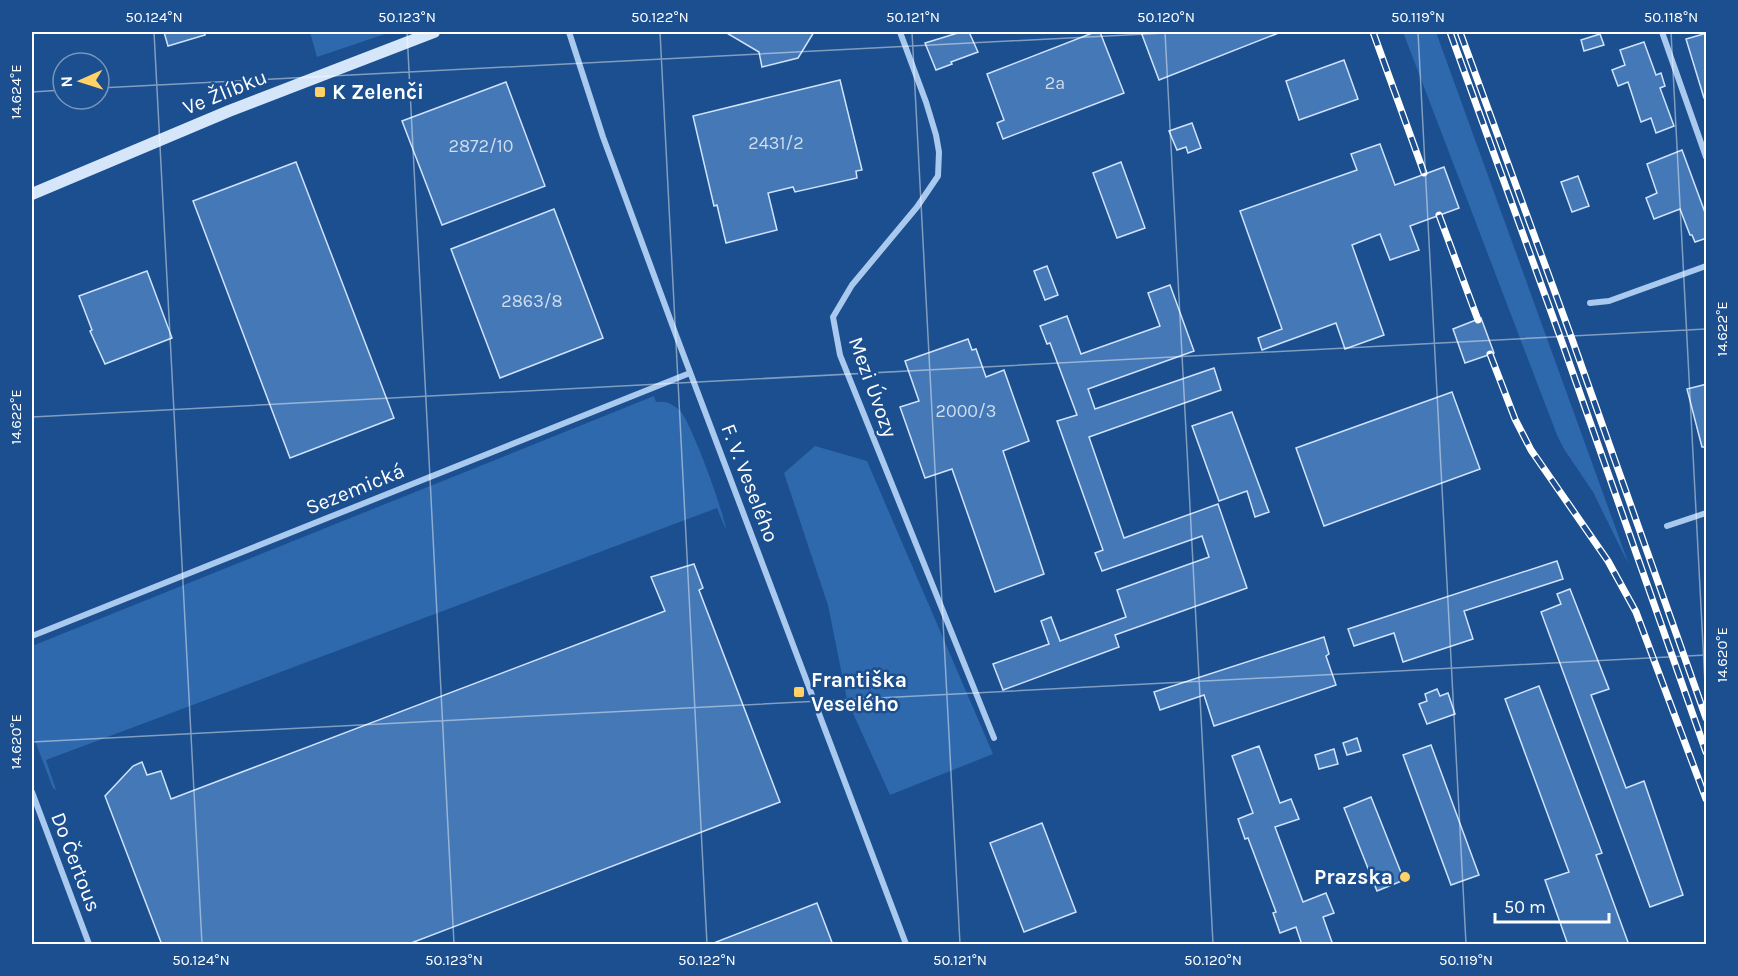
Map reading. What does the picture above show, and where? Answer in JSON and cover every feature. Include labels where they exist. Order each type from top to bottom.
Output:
[{"type":"street","name":"Ve Žlíbku","points":[[32,194],[229,111],[434,32]]},
{"type":"street","name":"F. V. Veselého","points":[[569,32],[603,136],[690,373],[906,945]]},
{"type":"street","name":"Mezi Úvozy","points":[[900,32],[936,135],[939,152],[938,176],[917,207],[852,285],[833,317],[840,355],[994,738]]},
{"type":"street","points":[[1662,32],[1707,157]]},
{"type":"street","points":[[1590,303],[1609,301],[1707,266]]},
{"type":"street","name":"Sezemická","points":[[32,636],[690,373]]},
{"type":"street","points":[[1667,525],[1707,513]]},
{"type":"street","name":"Do Čertous","points":[[32,792],[89,945]]},
{"type":"shaded area","points":[[310,32],[391,32],[317,57]]},
{"type":"shaded area","points":[[1403,32],[1436,32],[1629,565],[1593,492],[1557,435]]},
{"type":"shaded area","points":[[654,396],[656,402],[676,407],[686,420],[707,469],[726,530],[717,508],[46,760],[56,790],[53,788],[32,733],[32,646]]},
{"type":"shaded area","points":[[815,446],[867,461],[993,754],[890,795],[847,700],[828,605],[784,473]]},
{"type":"building","points":[[164,32],[205,32],[205,35],[168,46]]},
{"type":"building","points":[[725,32],[814,32],[798,58],[762,67],[759,52]]},
{"type":"building","points":[[961,32],[969,32],[978,52],[936,70],[925,43]]},
{"type":"building","points":[[1100,32],[1124,93],[1003,139],[997,123],[1004,120],[987,74]]},
{"type":"building","points":[[1141,32],[1281,32],[1159,80]]},
{"type":"building","points":[[1707,33],[1707,98],[1704,98],[1686,39]]},
{"type":"building","points":[[1600,34],[1604,45],[1584,51],[1581,40]]},
{"type":"building","points":[[1644,42],[1656,75],[1661,73],[1665,86],[1660,88],[1674,126],[1656,133],[1651,118],[1641,122],[1628,82],[1618,86],[1612,70],[1625,65],[1620,50]]},
{"type":"building","points":[[1344,60],[1358,99],[1299,120],[1286,81]]},
{"type":"building","points":[[840,80],[862,170],[856,171],[857,178],[795,192],[793,187],[768,193],[777,230],[726,243],[717,205],[714,206],[693,116]]},
{"type":"building","points":[[506,82],[545,186],[442,225],[402,121]]},
{"type":"building","points":[[1192,123],[1201,148],[1188,153],[1186,147],[1177,150],[1169,131]]},
{"type":"building","points":[[1380,144],[1395,185],[1444,167],[1459,208],[1410,226],[1419,250],[1390,260],[1380,234],[1352,245],[1384,335],[1345,349],[1336,323],[1262,350],[1258,338],[1282,329],[1240,211],[1357,170],[1351,154]]},
{"type":"building","points":[[1682,150],[1707,218],[1707,238],[1695,242],[1680,209],[1654,219],[1646,198],[1657,193],[1647,164]]},
{"type":"building","points":[[296,162],[394,418],[290,458],[193,201]]},
{"type":"building","points":[[1121,162],[1145,228],[1117,238],[1093,173]]},
{"type":"building","points":[[1578,176],[1589,206],[1572,212],[1561,182]]},
{"type":"building","points":[[554,209],[603,338],[500,378],[451,249]]},
{"type":"building","points":[[1047,266],[1058,295],[1045,300],[1034,271]]},
{"type":"building","points":[[147,271],[172,338],[105,364],[90,331],[92,330],[79,296]]},
{"type":"building","points":[[1170,285],[1194,351],[1088,389],[1095,409],[1214,368],[1221,390],[1089,437],[1124,538],[1218,504],[1247,588],[1115,635],[1119,647],[1003,690],[993,664],[1049,644],[1041,621],[1051,617],[1060,641],[1126,617],[1117,590],[1209,557],[1202,536],[1102,571],[1095,553],[1103,550],[1057,421],[1077,415],[1050,343],[1047,344],[1040,326],[1067,316],[1081,354],[1160,326],[1148,293]]},
{"type":"building","points":[[1481,318],[1494,353],[1465,363],[1453,329]]},
{"type":"building","points":[[968,339],[972,350],[976,349],[986,377],[1004,370],[1029,441],[1003,451],[1044,574],[995,592],[952,469],[925,478],[900,407],[919,401],[905,361]]},
{"type":"building","points":[[1707,384],[1707,447],[1702,447],[1687,389]]},
{"type":"building","points":[[1452,392],[1480,469],[1324,526],[1296,448]]},
{"type":"building","points":[[1232,412],[1269,512],[1255,517],[1247,491],[1219,501],[1192,426]]},
{"type":"building","points":[[1557,561],[1563,579],[1464,611],[1473,639],[1403,662],[1394,633],[1354,646],[1348,629]]},
{"type":"building","points":[[694,564],[703,588],[699,590],[780,802],[406,945],[162,945],[105,796],[133,766],[142,762],[147,775],[161,771],[171,799],[665,611],[651,577]]},
{"type":"building","points":[[1570,589],[1609,689],[1591,695],[1626,788],[1644,781],[1683,895],[1650,907],[1541,612],[1561,604],[1557,594]]},
{"type":"building","points":[[1324,637],[1329,654],[1326,656],[1336,685],[1214,726],[1204,695],[1160,710],[1154,692]]},
{"type":"building","points":[[1539,686],[1602,853],[1596,855],[1629,945],[1568,945],[1545,880],[1569,872],[1505,699]]},
{"type":"building","points":[[1437,689],[1440,696],[1448,693],[1455,714],[1427,724],[1419,704],[1427,701],[1425,694]]},
{"type":"building","points":[[1357,738],[1361,751],[1347,755],[1343,743]]},
{"type":"building","points":[[1431,745],[1479,875],[1451,885],[1403,755]]},
{"type":"building","points":[[1259,746],[1280,803],[1291,799],[1299,819],[1275,827],[1303,902],[1326,893],[1334,913],[1323,917],[1333,945],[1302,945],[1296,927],[1280,933],[1273,913],[1276,912],[1248,838],[1245,839],[1238,819],[1253,813],[1232,756]]},
{"type":"building","points":[[1334,749],[1338,764],[1319,769],[1315,755]]},
{"type":"building","points":[[1371,797],[1404,880],[1377,891],[1344,808]]},
{"type":"building","points":[[1042,823],[1076,912],[1024,932],[990,843]]},
{"type":"building","points":[[817,903],[833,945],[711,945],[711,944]]},
{"type":"railway","points":[[1373,32],[1424,173]]},
{"type":"railway","points":[[1450,32],[1706,752]]},
{"type":"railway","points":[[1460,32],[1706,718]]},
{"type":"railway","points":[[1439,215],[1478,320]]},
{"type":"railway","points":[[1490,354],[1515,419],[1531,450],[1608,561],[1636,612],[1706,799]]},
{"type":"place","name":"K Zelenči","points":[[320,92]]},
{"type":"place","name":"Františka Veselého","points":[[799,692]]},
{"type":"place","name":"Prazska","points":[[1405,877]]}]
